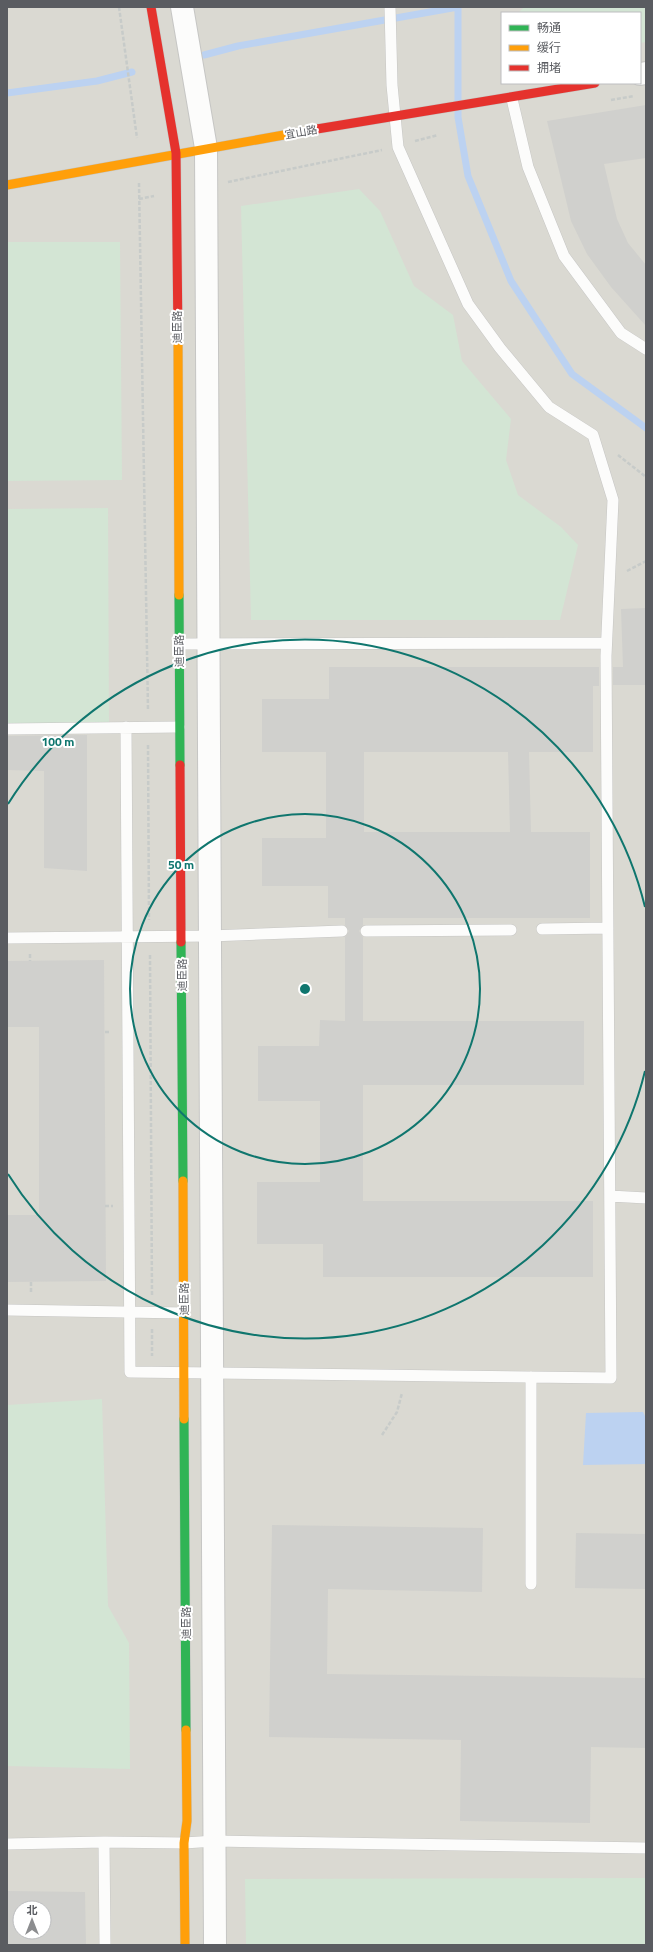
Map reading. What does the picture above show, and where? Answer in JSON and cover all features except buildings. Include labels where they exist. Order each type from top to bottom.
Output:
[{"type":"street","name":"迪臣路","points":[[151,7],[176,153],[177,192],[178,727],[182,936],[185,1372],[187,1821],[184,1843],[185,1945]]},
{"type":"street","points":[[182,7],[206,148],[216,1945]]},
{"type":"street","name":"宜山路","points":[[7,185],[176,153],[395,116],[421,114],[512,99],[590,84]]},
{"type":"lane","points":[[126,727],[130,1372],[611,1378],[606,643],[613,500],[593,435],[549,406],[500,348],[468,304],[398,147],[392,85],[390,7]]},
{"type":"lane","points":[[512,99],[528,167],[564,256],[621,333],[646,349]]},
{"type":"lane","points":[[178,644],[606,643]]},
{"type":"lane","points":[[7,728],[178,727]]},
{"type":"lane","points":[[542,929],[608,928]]},
{"type":"lane","points":[[366,931],[510,930]]},
{"type":"lane","points":[[7,938],[210,936],[342,931]]},
{"type":"lane","points":[[610,1196],[646,1198]]},
{"type":"lane","points":[[7,1310],[152,1311],[184,1313]]},
{"type":"lane","points":[[531,1377],[531,1584]]},
{"type":"lane","points":[[7,1844],[104,1842],[184,1843],[215,1841],[646,1848]]},
{"type":"lane","points":[[104,1842],[105,1945]]},
{"type":"path","points":[[119,7],[139,160],[148,727],[152,1372]]},
{"type":"path","points":[[206,186],[398,147],[421,138]]},
{"type":"path","points":[[139,199],[177,192]]},
{"type":"path","points":[[382,1435],[397,1412],[406,1375]]},
{"type":"shaded area","points":[[7,7],[646,7],[646,1945],[7,1945]]},
{"type":"green space","points":[[524,7],[646,7],[646,42],[641,43],[641,12],[519,12]]},
{"type":"green space","points":[[359,189],[380,211],[414,286],[453,315],[462,361],[511,419],[506,460],[518,495],[561,527],[578,545],[560,620],[251,620],[241,206]]},
{"type":"green space","points":[[7,242],[120,242],[122,480],[7,481]]},
{"type":"green space","points":[[108,508],[109,728],[7,729],[7,509]]},
{"type":"green space","points":[[102,1399],[108,1606],[129,1643],[130,1769],[7,1766],[7,1405]]},
{"type":"green space","points":[[646,1878],[646,1945],[246,1945],[245,1879]]},
{"type":"water","points":[[643,1412],[646,1418],[646,1464],[583,1465],[586,1413]]},
{"type":"waterway","points":[[458,7],[458,117],[468,176],[511,281],[572,374],[646,428]]},
{"type":"waterway","points":[[204,55],[238,46],[458,7]]},
{"type":"waterway","points":[[7,93],[97,81],[132,72]]},
{"type":"traffic: fast","points":[[179,595],[180,765]]},
{"type":"traffic: fast","points":[[181,942],[183,1181]]},
{"type":"traffic: fast","points":[[184,1419],[186,1730]]},
{"type":"traffic: slow","points":[[7,185],[317,129]]},
{"type":"traffic: slow","points":[[178,338],[179,595]]},
{"type":"traffic: slow","points":[[183,1181],[184,1419]]},
{"type":"traffic: slow","points":[[185,1945],[184,1843],[187,1821],[186,1730]]},
{"type":"traffic: jam","points":[[151,7],[176,153],[178,338]]},
{"type":"traffic: jam","points":[[317,129],[589,84]]},
{"type":"traffic: jam","points":[[180,765],[181,942]]}]
